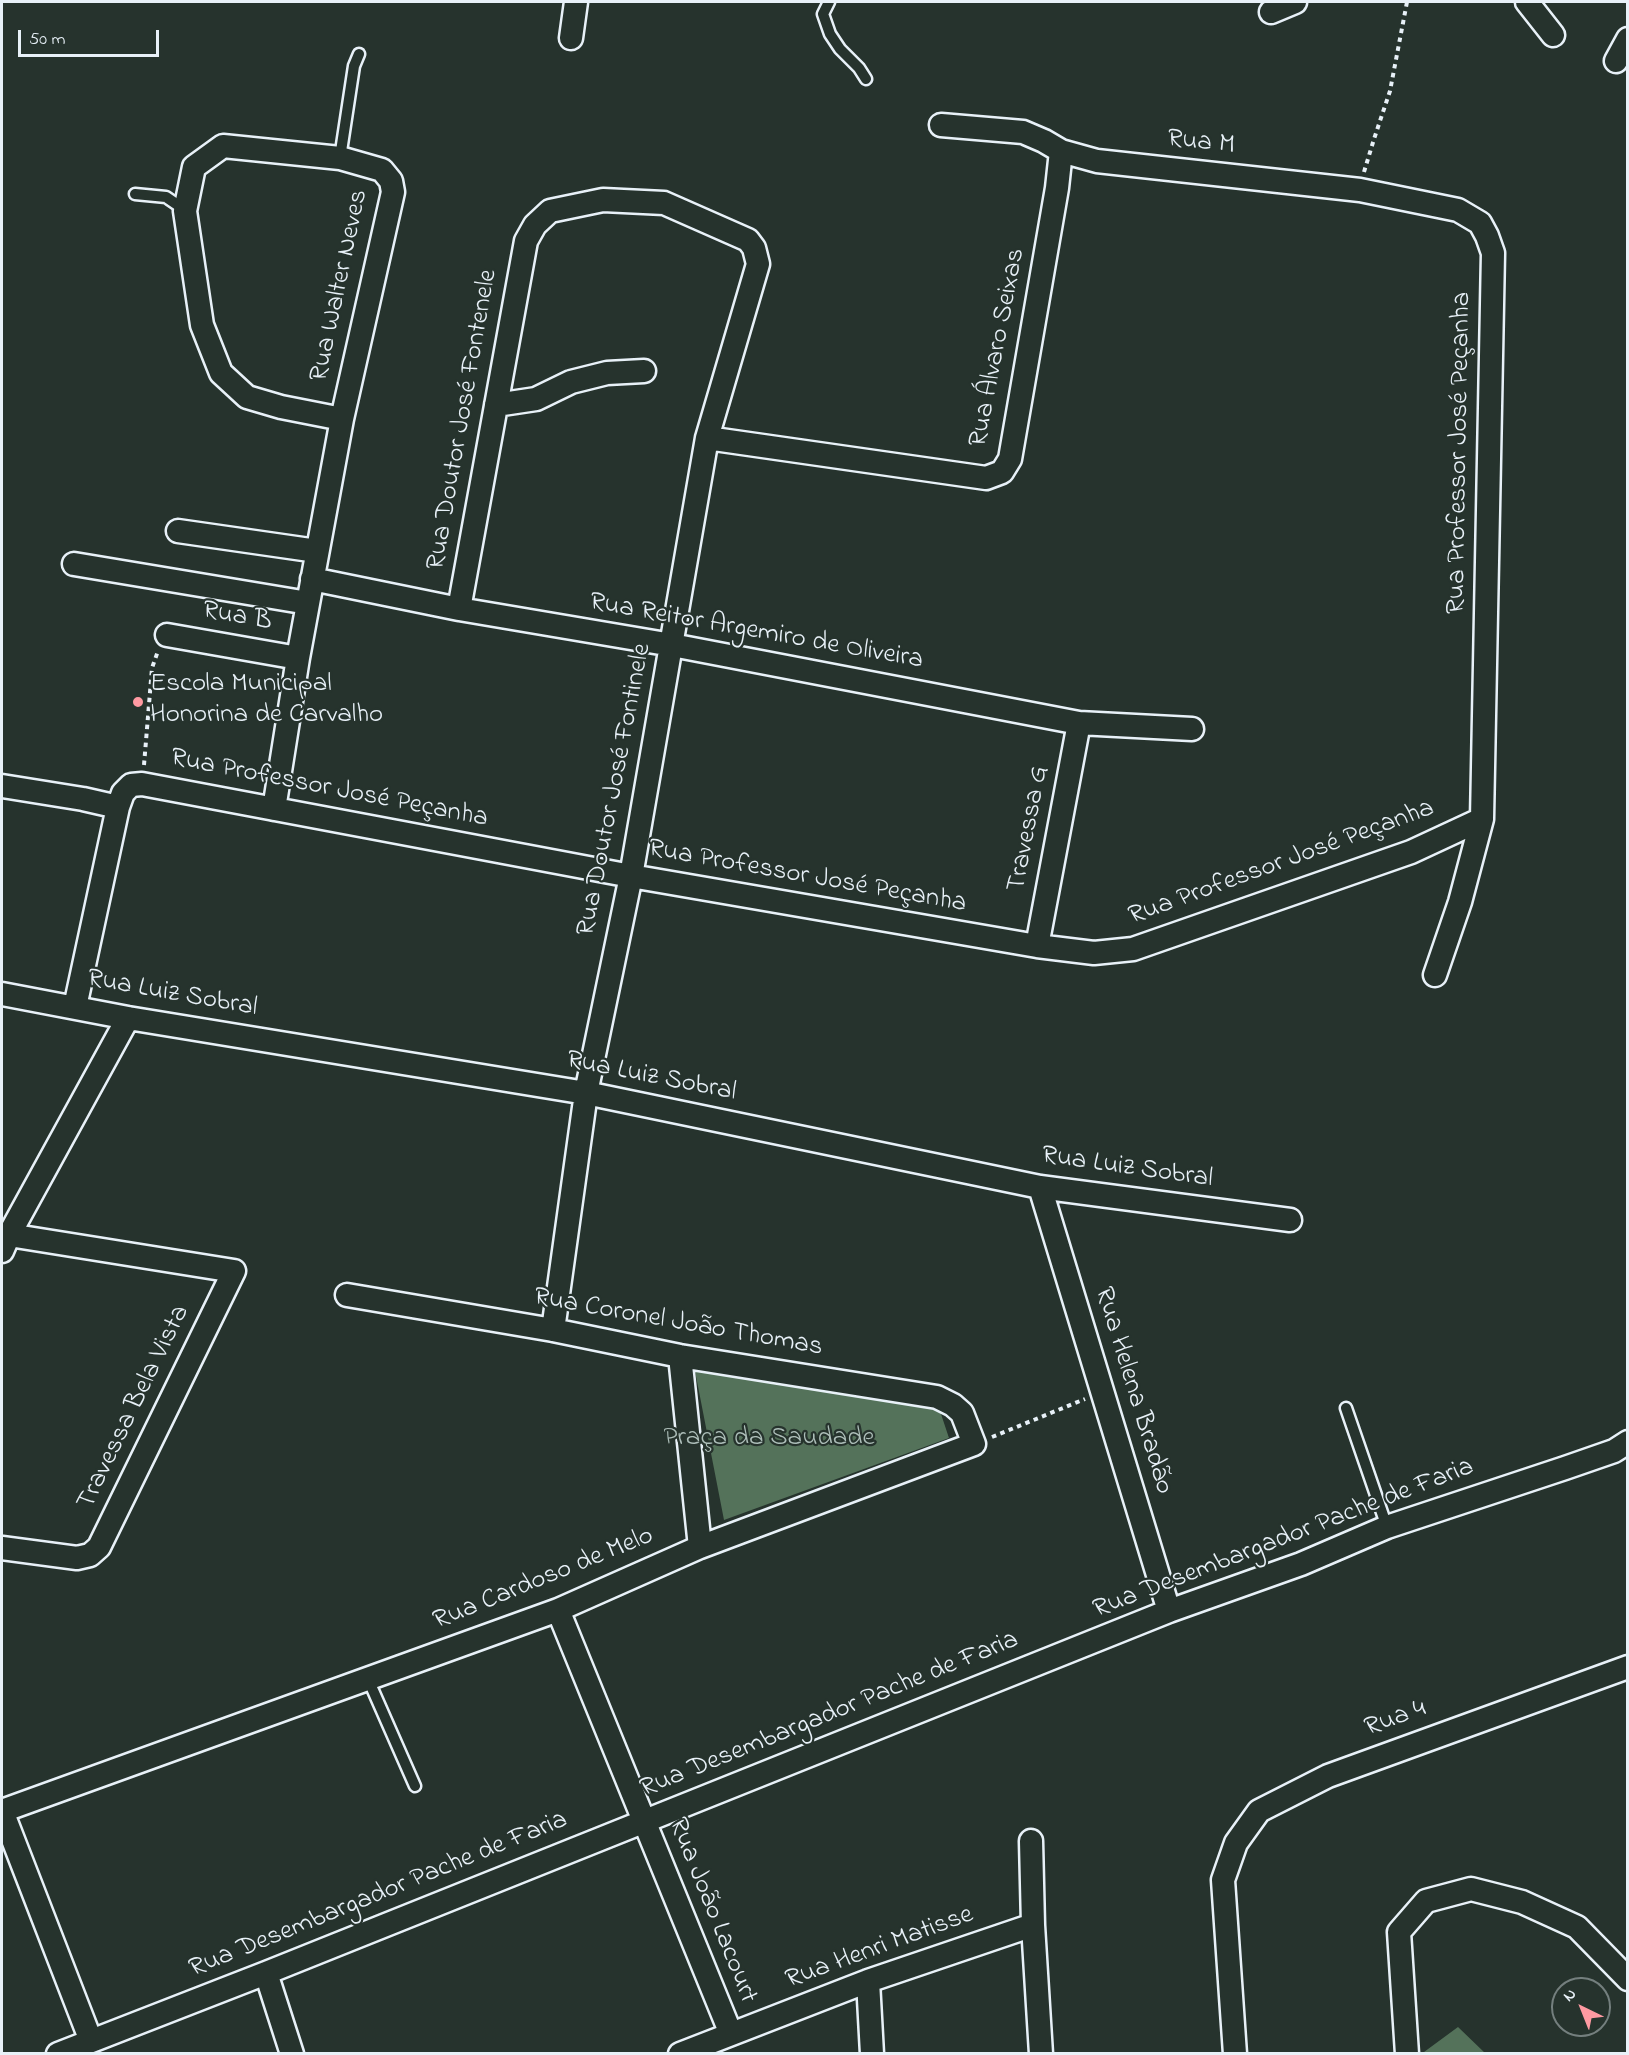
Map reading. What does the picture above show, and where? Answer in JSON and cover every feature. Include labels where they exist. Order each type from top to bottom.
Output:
[{"type":"street","points":[[571,38],[576,2]]},
{"type":"street","points":[[1271,12],[1295,2]]},
{"type":"street","points":[[1527,2],[1553,35]]},
{"type":"street","points":[[1616,61],[1628,39]]},
{"type":"street","name":"Rua M","points":[[941,125],[1023,132],[1061,151],[1097,161],[1360,190],[1458,210]]},
{"type":"street","name":"Rua Walter Neves","points":[[274,809],[298,658],[342,418],[393,192],[391,181],[382,170],[340,158],[223,146],[194,167],[185,211],[202,325],[221,373],[247,397],[281,407],[342,418]]},
{"type":"street","name":"Rua Álvaro Seixas","points":[[706,438],[986,478],[1002,472],[1010,459],[1057,189],[1061,151]]},
{"type":"street","name":"Rua Doutor José Fontinele","points":[[526,241],[535,225],[550,211],[603,200],[664,203],[748,240],[754,248],[758,264],[706,438],[631,876],[586,1093],[553,1330]]},
{"type":"street","name":"Rua Professor José Peçanha","points":[[1435,975],[1460,902],[1482,819],[1493,253],[1480,224],[1458,210]]},
{"type":"street","name":"Rua Doutor José Fontenele","points":[[459,609],[526,241]]},
{"type":"street","points":[[496,405],[536,399],[571,382],[607,373],[644,371]]},
{"type":"street","points":[[178,531],[317,550]]},
{"type":"street","points":[[74,564],[308,603]]},
{"type":"street","name":"Rua Reitor Argemiro de Oliveira","points":[[312,579],[459,609],[672,645],[1080,723],[1192,729]]},
{"type":"street","name":"Rua B","points":[[167,635],[298,658]]},
{"type":"street","name":"Travessa G","points":[[1037,946],[1080,723]]},
{"type":"street","name":"Rua Professor José Peçanha","points":[[118,807],[123,794],[131,785],[142,784],[631,876],[1037,946],[1094,953],[1133,949],[1411,852],[1482,819]]},
{"type":"street","points":[[2,786],[118,807],[75,1007]]},
{"type":"street","name":"Rua Luiz Sobral","points":[[2,994],[128,1018],[586,1093],[1040,1187],[1290,1220]]},
{"type":"street","points":[[5,1243],[128,1018]]},
{"type":"street","name":"Rua Helena Bradão","points":[[1040,1187],[1169,1611]]},
{"type":"street","name":"Travessa Bela Vista","points":[[2,1548],[77,1558],[90,1555],[99,1547],[234,1271],[5,1243]]},
{"type":"street","name":"Rua Coronel João Thomas","points":[[347,1295],[553,1330],[680,1356],[937,1397],[953,1405],[962,1413],[974,1444]]},
{"type":"street","points":[[680,1356],[700,1547]]},
{"type":"street","name":"Rua Desembargador Pache de Faria","points":[[58,2054],[266,1973],[1169,1611],[1301,1564],[1387,1527],[1614,1451],[1628,1442]]},
{"type":"street","name":"Rua Cardoso de Melo","points":[[2,1811],[558,1610],[700,1547],[974,1444]]},
{"type":"street","name":"Rua João Lacourt","points":[[558,1610],[731,2034]]},
{"type":"street","name":"Rua 4","points":[[1235,2054],[1223,1880],[1236,1843],[1259,1811],[1328,1776],[1625,1673]]},
{"type":"street","points":[[2,1811],[91,2041]]},
{"type":"street","points":[[1031,1841],[1033,1924],[1041,2054]]},
{"type":"street","points":[[1407,2054],[1400,1932],[1426,1901],[1471,1889],[1522,1902],[1577,1927],[1628,1979]]},
{"type":"street","name":"Rua Henri Matisse","points":[[680,2054],[868,1982],[1033,1924]]},
{"type":"street","points":[[266,1973],[292,2054]]},
{"type":"street","points":[[868,1982],[872,2054]]},
{"type":"lane","points":[[829,2],[823,14],[830,34],[866,79]]},
{"type":"lane","points":[[340,158],[354,66],[359,54]]},
{"type":"lane","points":[[135,194],[166,198],[185,211]]},
{"type":"lane","points":[[1346,1408],[1387,1527]]},
{"type":"lane","points":[[368,1678],[415,1786]]},
{"type":"path","points":[[1360,190],[1390,91],[1407,2]]},
{"type":"path","points":[[142,784],[152,668],[156,654],[167,635]]},
{"type":"path","points":[[974,1444],[1103,1391]]},
{"type":"green space","name":"Praça da Saudade","points":[[695,1371],[938,1405],[949,1438],[724,1520]]},
{"type":"green space","points":[[1458,2027],[1485,2053],[1424,2053],[1424,2052]]},
{"type":"place","name":"Escola Municipal Honorina de Carvalho","points":[[138,702]]}]
